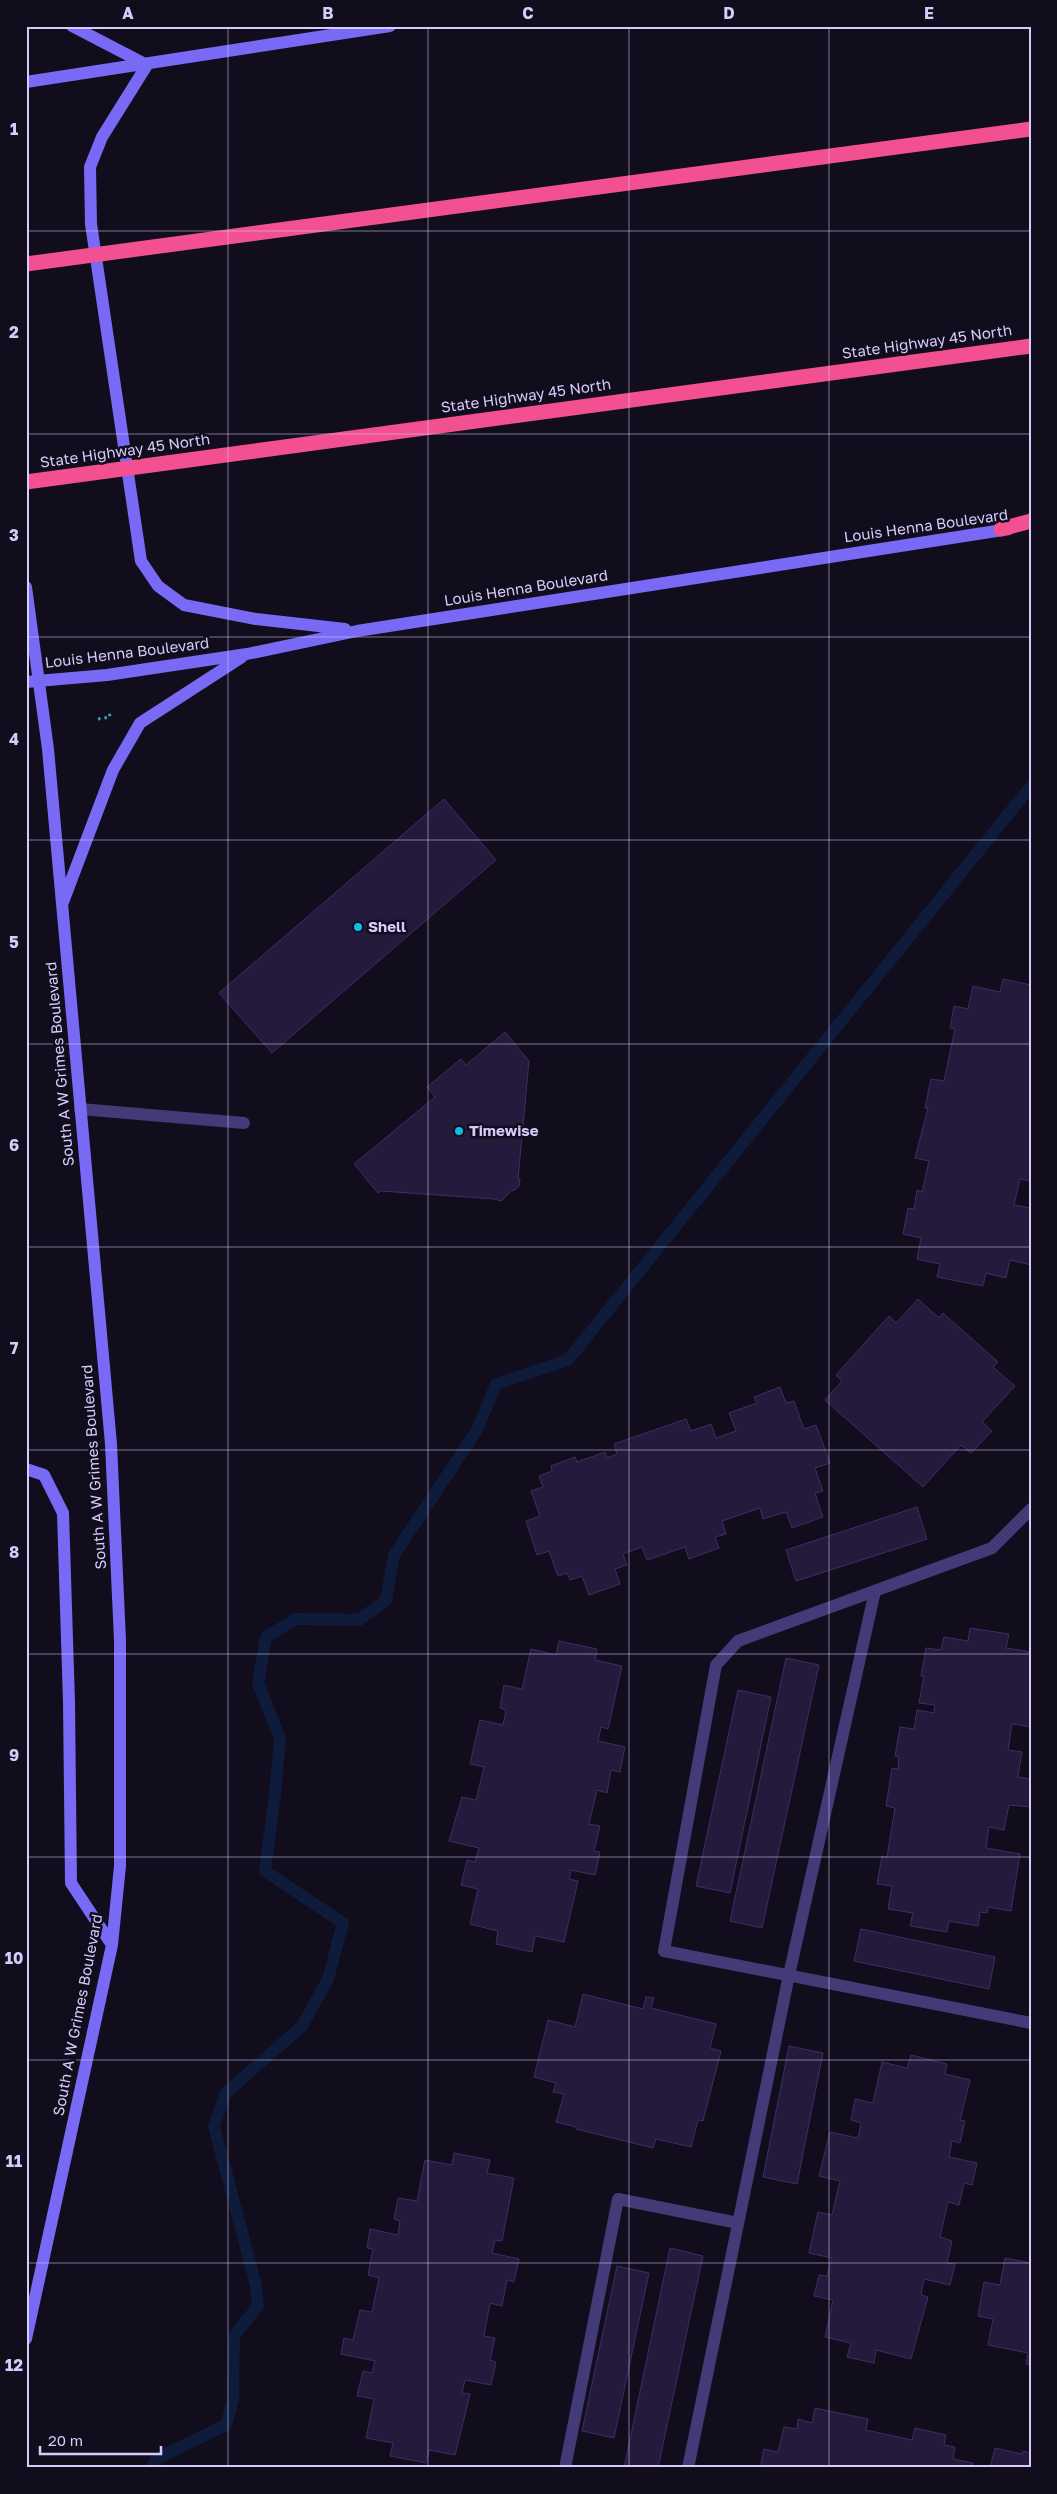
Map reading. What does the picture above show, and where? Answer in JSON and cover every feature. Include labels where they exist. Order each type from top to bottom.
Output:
[{"type":"highway","points":[[26,264],[1031,129]]},
{"type":"highway","name":"State Highway 45 North","points":[[26,482],[1031,346]]},
{"type":"highway","points":[[1001,529],[1031,521]]},
{"type":"main road","points":[[72,26],[147,65]]},
{"type":"main road","points":[[26,82],[147,65],[390,26]]},
{"type":"main road","points":[[147,65],[102,137],[90,167],[91,224],[141,561],[158,586],[184,604],[256,619],[357,631]]},
{"type":"main road","name":"Louis Henna Boulevard","points":[[32,682],[107,675],[247,654],[357,631],[1001,529],[1031,528]]},
{"type":"main road","name":"South A W Grimes Boulevard","points":[[26,587],[32,682],[48,749],[111,1444],[120,1640],[120,1866],[112,1945],[26,2340]]},
{"type":"main road","points":[[62,904],[113,770],[140,722],[247,654]]},
{"type":"main road","points":[[26,1469],[44,1475],[63,1513],[70,1702],[71,1884],[112,1945]]},
{"type":"lane","points":[[80,1109],[244,1123]]},
{"type":"lane","points":[[1031,1509],[992,1548],[738,1641],[716,1666],[664,1950],[1031,2023]]},
{"type":"lane","points":[[688,2468],[789,1975],[875,1591]]},
{"type":"lane","points":[[565,2468],[618,2199],[738,2224]]},
{"type":"path","points":[[98,719],[110,717],[109,710]]},
{"type":"building","name":"Shell","points":[[444,799],[496,860],[272,1053],[219,993]]},
{"type":"building","points":[[1003,979],[1031,985],[1031,1181],[1020,1179],[1014,1205],[1031,1208],[1031,1265],[1010,1260],[1006,1278],[986,1273],[983,1286],[937,1277],[940,1264],[917,1259],[921,1238],[903,1234],[908,1208],[914,1209],[917,1190],[922,1192],[929,1161],[915,1158],[928,1108],[925,1108],[931,1079],[944,1081],[955,1029],[950,1028],[954,1006],[968,1009],[973,986],[1000,992]]},
{"type":"building","name":"Timewise","points":[[505,1032],[529,1061],[518,1179],[520,1179],[519,1186],[501,1201],[381,1191],[378,1193],[354,1164],[435,1097],[427,1087],[461,1059],[466,1065]]},
{"type":"building","points":[[918,1299],[939,1318],[943,1313],[998,1362],[993,1367],[1015,1386],[982,1422],[992,1431],[971,1453],[961,1445],[923,1487],[825,1400],[842,1381],[836,1375],[889,1316],[896,1323]]},
{"type":"building","points":[[780,1387],[786,1403],[794,1401],[804,1429],[816,1425],[830,1463],[815,1468],[823,1491],[815,1493],[823,1517],[792,1528],[786,1512],[763,1519],[760,1508],[722,1521],[726,1534],[715,1537],[719,1548],[689,1559],[685,1547],[647,1560],[642,1547],[623,1554],[627,1565],[615,1569],[620,1584],[589,1595],[582,1576],[570,1580],[567,1573],[558,1576],[549,1551],[537,1555],[526,1521],[540,1516],[531,1491],[543,1487],[539,1476],[552,1471],[551,1466],[575,1457],[577,1462],[605,1452],[607,1458],[617,1454],[614,1444],[686,1419],[691,1431],[711,1424],[716,1438],[736,1431],[729,1413],[757,1403],[754,1397]]},
{"type":"building","points":[[917,1507],[927,1539],[796,1581],[786,1550]]},
{"type":"building","points":[[970,1628],[1009,1634],[1006,1648],[1031,1652],[1031,1727],[1012,1724],[1008,1750],[1022,1752],[1018,1777],[1031,1779],[1031,1807],[1009,1805],[1004,1830],[989,1827],[986,1848],[1020,1854],[1011,1911],[988,1907],[987,1913],[980,1912],[978,1926],[949,1921],[947,1932],[910,1926],[913,1913],[888,1909],[892,1886],[877,1884],[882,1856],[887,1857],[895,1808],[886,1806],[892,1768],[898,1769],[899,1757],[895,1756],[900,1727],[914,1729],[917,1710],[934,1713],[935,1705],[919,1703],[924,1676],[921,1676],[926,1648],[941,1650],[944,1637],[968,1641]]},
{"type":"building","points":[[559,1641],[597,1649],[595,1660],[622,1666],[608,1729],[601,1727],[598,1741],[625,1747],[620,1772],[611,1770],[607,1793],[597,1790],[589,1824],[600,1826],[594,1851],[600,1852],[595,1875],[571,1870],[569,1879],[578,1881],[564,1942],[535,1936],[532,1952],[496,1944],[498,1931],[470,1924],[478,1889],[461,1885],[467,1860],[475,1862],[479,1848],[449,1841],[462,1797],[476,1800],[484,1767],[470,1764],[480,1720],[503,1725],[506,1710],[500,1708],[504,1685],[522,1689],[531,1649],[556,1655]]},
{"type":"building","points":[[786,1658],[819,1665],[762,1928],[730,1921]]},
{"type":"building","points":[[738,1690],[771,1697],[730,1893],[696,1886]]},
{"type":"building","points":[[861,1929],[995,1957],[989,1989],[854,1961]]},
{"type":"building","points":[[583,1994],[643,2009],[646,1997],[654,1998],[651,2008],[716,2024],[710,2048],[721,2051],[703,2121],[698,2120],[691,2147],[656,2139],[653,2148],[576,2129],[576,2127],[556,2122],[564,2094],[553,2092],[556,2083],[534,2077],[548,2020],[575,2027]]},
{"type":"building","points":[[789,2046],[823,2053],[797,2184],[763,2177]]},
{"type":"building","points":[[911,2055],[947,2064],[945,2074],[970,2080],[960,2120],[965,2121],[960,2143],[952,2141],[949,2157],[977,2163],[972,2185],[964,2183],[959,2205],[948,2202],[940,2237],[952,2241],[947,2263],[955,2264],[950,2285],[924,2279],[921,2295],[928,2297],[911,2359],[876,2350],[874,2363],[847,2357],[851,2343],[825,2337],[833,2300],[814,2296],[819,2275],[827,2276],[832,2258],[809,2253],[818,2212],[832,2215],[840,2181],[819,2176],[830,2132],[858,2138],[861,2123],[851,2120],[855,2099],[873,2103],[882,2062],[907,2068]]},
{"type":"building","points":[[454,2153],[490,2160],[487,2173],[514,2178],[502,2241],[495,2240],[492,2253],[519,2259],[514,2282],[507,2280],[502,2306],[490,2303],[484,2336],[495,2338],[490,2360],[496,2362],[491,2385],[465,2380],[462,2393],[470,2394],[455,2455],[429,2450],[426,2463],[390,2456],[393,2443],[366,2438],[374,2399],[357,2396],[363,2371],[372,2373],[375,2361],[341,2354],[344,2338],[353,2340],[360,2310],[372,2312],[379,2278],[368,2275],[373,2249],[367,2248],[370,2229],[398,2235],[400,2221],[394,2219],[398,2198],[417,2201],[425,2160],[452,2165]]},
{"type":"building","points":[[670,2248],[703,2256],[658,2468],[624,2468]]},
{"type":"building","points":[[1005,2258],[1031,2263],[1031,2365],[1026,2364],[1028,2353],[988,2345],[993,2319],[978,2316],[984,2282],[1000,2285]]},
{"type":"building","points":[[617,2266],[649,2273],[614,2438],[582,2431]]},
{"type":"building","points":[[815,2408],[868,2419],[866,2430],[912,2440],[915,2428],[946,2435],[944,2445],[955,2447],[953,2459],[973,2463],[972,2468],[760,2468],[764,2449],[778,2452],[784,2427],[797,2429],[798,2419],[812,2423]]},
{"type":"building","points":[[995,2448],[1022,2454],[1023,2451],[1031,2453],[1031,2468],[990,2468]]},
{"type":"waterway","points":[[152,2468],[156,2459],[226,2425],[233,2400],[234,2336],[258,2306],[256,2286],[214,2126],[226,2093],[302,2026],[328,1979],[343,1923],[265,1871],[280,1739],[258,1683],[266,1637],[296,1619],[359,1620],[386,1600],[394,1555],[477,1430],[496,1384],[568,1360],[1031,786]]},
{"type":"place","name":"Shell","points":[[358,927]]},
{"type":"place","name":"Timewise","points":[[459,1131]]}]
